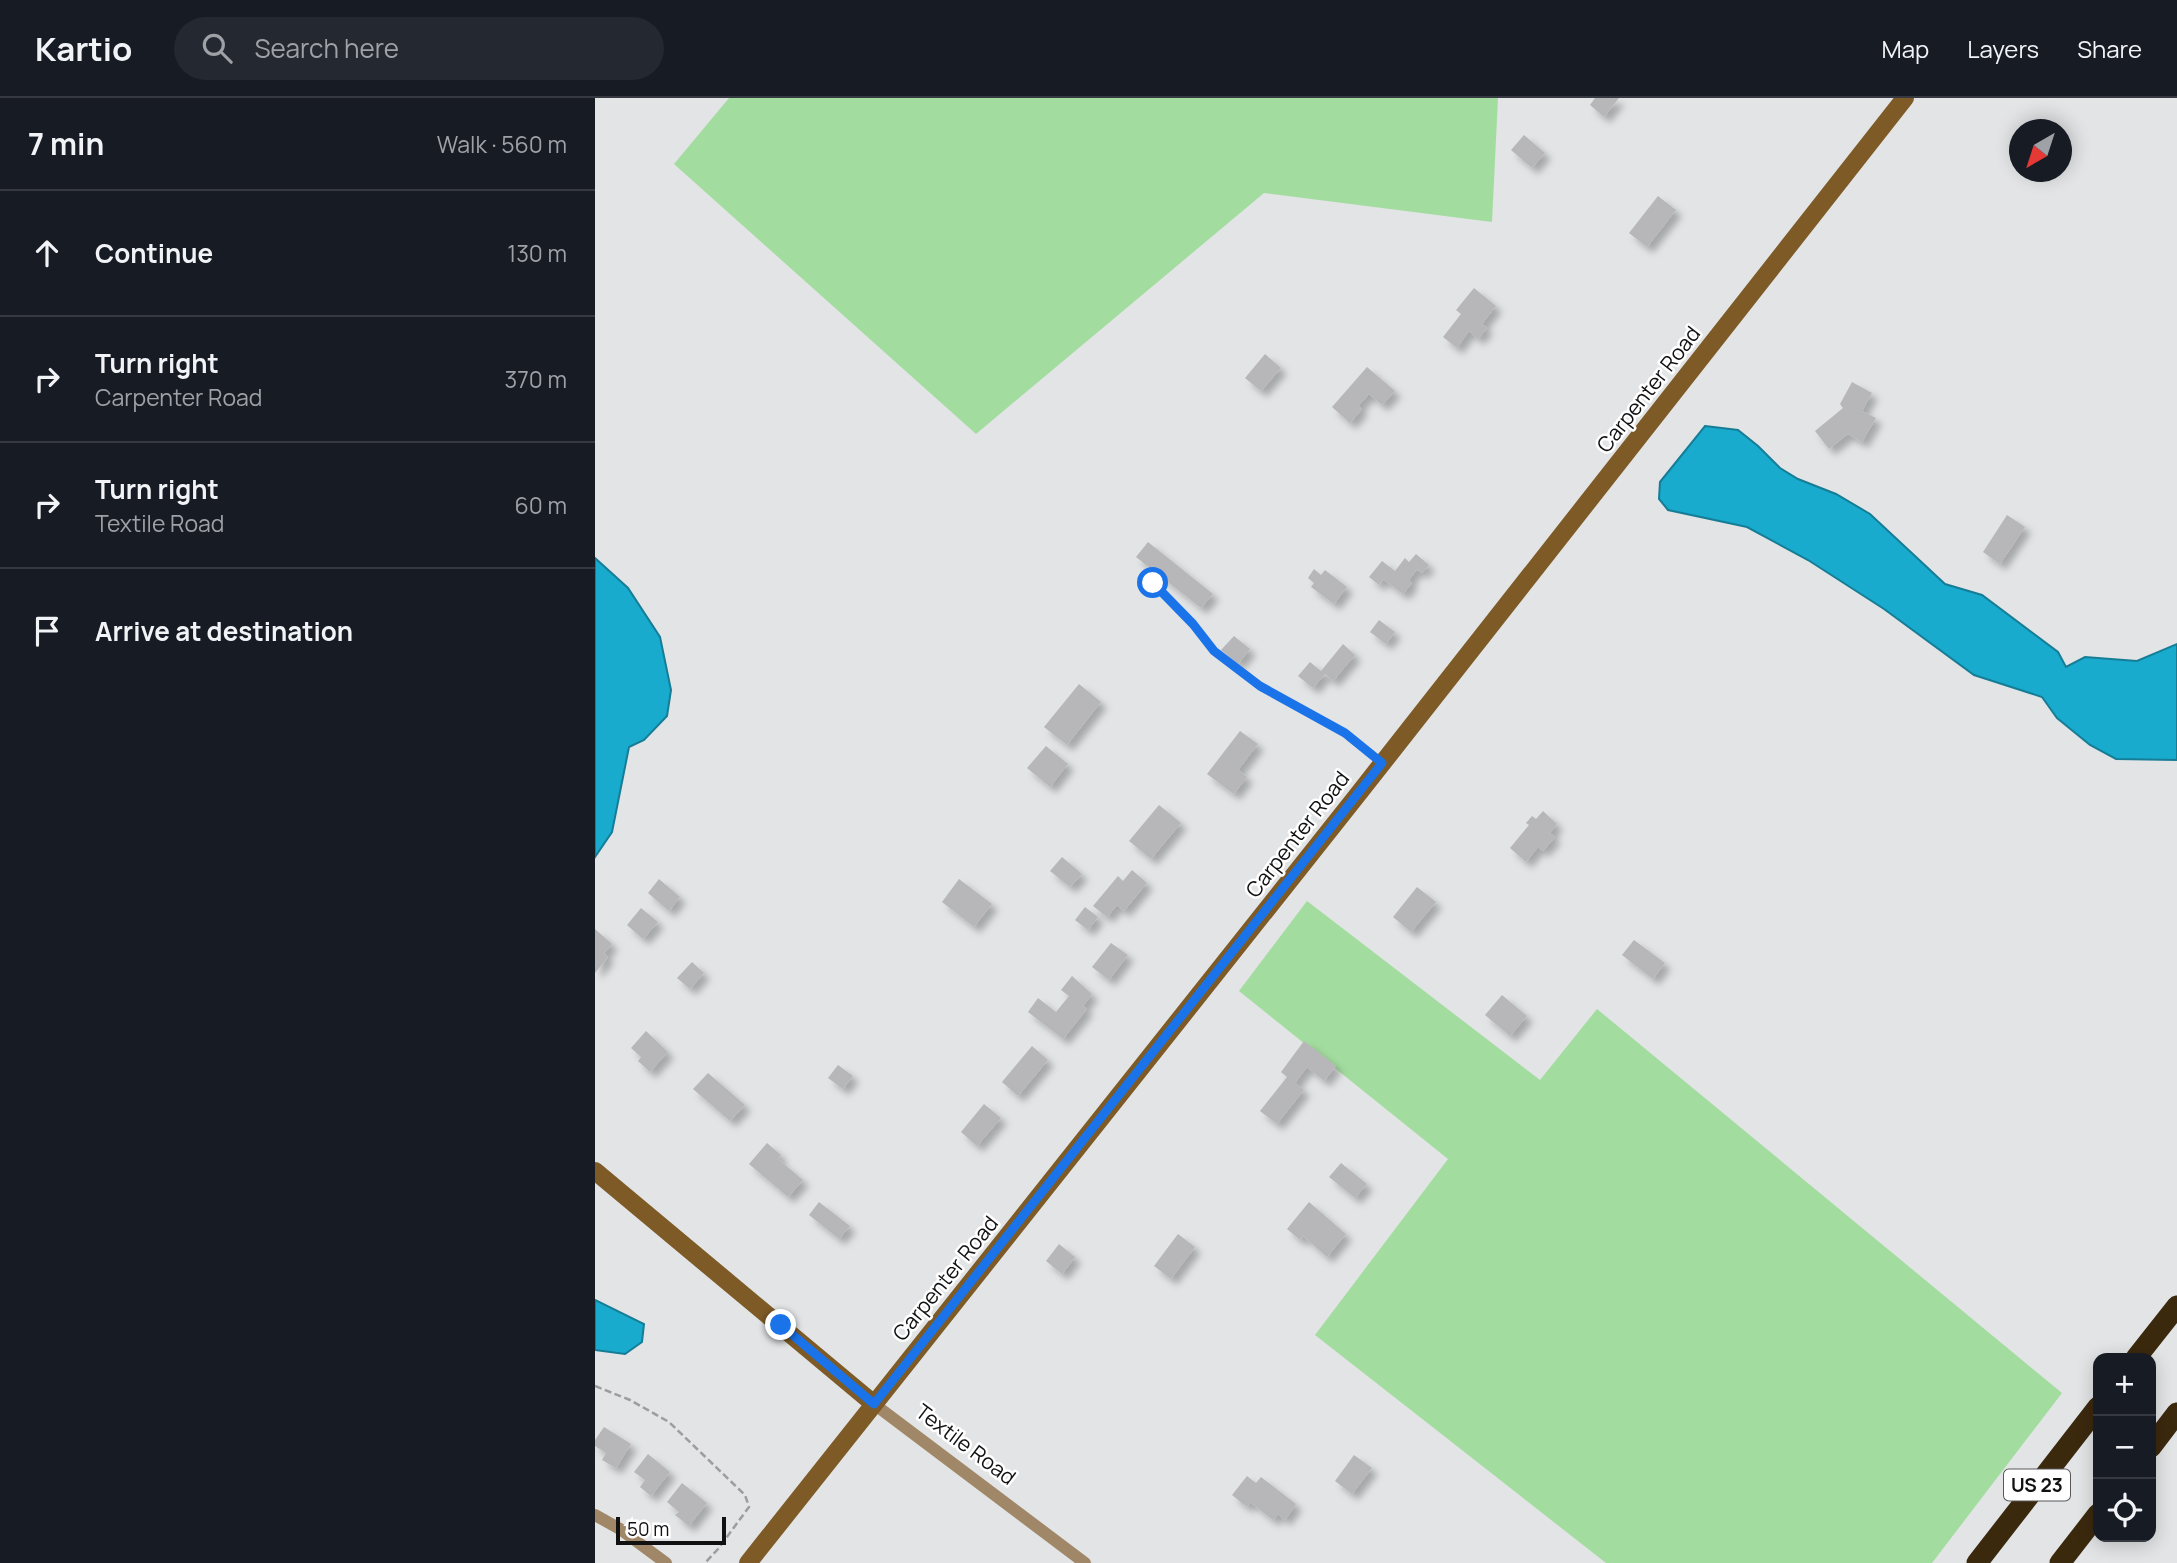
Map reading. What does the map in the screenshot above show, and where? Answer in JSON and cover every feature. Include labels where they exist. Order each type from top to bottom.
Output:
[{"type":"highway","points":[[2140,1353],[2177,1306]]},
{"type":"highway","name":"US 23","points":[[1977,1563],[2093,1413]]},
{"type":"highway","points":[[2156,1440],[2177,1413]]},
{"type":"highway","name":"US 23","points":[[2060,1563],[2093,1520]]},
{"type":"main road","name":"Carpenter Road","points":[[748,1563],[1905,98]]},
{"type":"main road","name":"Textile Road","points":[[595,1171],[874,1404]]},
{"type":"street","name":"Textile Road","points":[[874,1404],[1085,1563]]},
{"type":"street","points":[[595,1515],[620,1529],[666,1563]]},
{"type":"lane","points":[[1153,583],[1193,624],[1214,651],[1260,686],[1345,733],[1382,763]]},
{"type":"path","points":[[595,1386],[630,1400],[669,1422],[745,1494],[749,1507],[705,1563]]},
{"type":"green space","points":[[729,98],[1498,98],[1492,222],[1264,193],[976,434],[674,164]]},
{"type":"green space","points":[[1307,901],[1540,1080],[1597,1009],[2062,1393],[1932,1563],[1606,1563],[1315,1335],[1448,1159],[1239,991]]},
{"type":"water","points":[[1705,426],[1738,430],[1780,468],[1798,479],[1836,494],[1870,514],[1945,584],[1982,595],[2058,652],[2066,667],[2085,657],[2137,661],[2177,644],[2177,760],[2116,759],[2090,745],[2057,718],[2042,697],[1974,675],[1884,609],[1808,560],[1747,527],[1668,510],[1659,499],[1660,482]]},
{"type":"water","points":[[595,558],[628,588],[660,637],[671,690],[667,716],[644,740],[629,747],[612,832],[595,857]]},
{"type":"water","points":[[595,1300],[644,1324],[642,1342],[625,1354],[595,1350]]},
{"type":"building","points":[[1595,98],[1619,98],[1604,117],[1590,105]]},
{"type":"building","points":[[1524,135],[1545,153],[1532,168],[1511,150]]},
{"type":"building","points":[[1658,196],[1676,210],[1647,247],[1629,233]]},
{"type":"building","points":[[1474,288],[1496,306],[1482,324],[1487,328],[1478,339],[1469,331],[1457,348],[1443,337],[1461,314],[1456,310]]},
{"type":"building","points":[[1265,354],[1281,368],[1261,391],[1245,378]]},
{"type":"building","points":[[1367,367],[1395,391],[1382,405],[1369,394],[1358,406],[1362,409],[1350,423],[1332,407]]},
{"type":"building","points":[[1852,382],[1872,393],[1862,411],[1876,418],[1862,442],[1848,434],[1829,449],[1815,431],[1843,408],[1840,404]]},
{"type":"building","points":[[2007,515],[2025,527],[2000,564],[1983,552]]},
{"type":"building","points":[[1148,542],[1213,594],[1201,608],[1136,557]]},
{"type":"building","points":[[1416,554],[1429,565],[1422,573],[1417,569],[1409,580],[1412,583],[1403,594],[1383,579],[1379,585],[1369,577],[1382,561],[1395,571],[1405,558],[1409,562]]},
{"type":"building","points":[[1314,569],[1321,575],[1325,570],[1347,587],[1334,604],[1311,587],[1314,583],[1308,578]]},
{"type":"building","points":[[1379,620],[1395,632],[1386,644],[1370,632]]},
{"type":"building","points":[[1234,636],[1250,649],[1238,664],[1221,650]]},
{"type":"building","points":[[1343,644],[1355,655],[1333,681],[1325,674],[1313,688],[1298,676],[1310,662],[1321,671]]},
{"type":"building","points":[[1079,684],[1101,702],[1067,745],[1044,727]]},
{"type":"building","points":[[1240,731],[1258,744],[1238,770],[1247,777],[1234,794],[1207,774]]},
{"type":"building","points":[[1046,746],[1068,764],[1050,787],[1027,768]]},
{"type":"building","points":[[1159,805],[1181,823],[1151,859],[1129,841]]},
{"type":"building","points":[[1543,811],[1557,824],[1550,833],[1555,837],[1543,851],[1538,847],[1526,862],[1510,848],[1529,825],[1526,823],[1532,816],[1536,819]]},
{"type":"building","points":[[1062,857],[1082,874],[1070,887],[1050,871]]},
{"type":"building","points":[[1132,870],[1147,883],[1124,911],[1117,905],[1107,917],[1093,906],[1118,876],[1123,881]]},
{"type":"building","points":[[659,879],[680,897],[669,911],[648,893]]},
{"type":"building","points":[[959,879],[992,904],[974,927],[942,902]]},
{"type":"building","points":[[1417,887],[1436,902],[1411,932],[1393,917]]},
{"type":"building","points":[[1085,907],[1098,917],[1088,930],[1075,920]]},
{"type":"building","points":[[641,908],[658,922],[643,939],[627,925]]},
{"type":"building","points":[[595,929],[612,944],[604,953],[608,957],[595,973]]},
{"type":"building","points":[[1634,940],[1665,963],[1653,979],[1622,955]]},
{"type":"building","points":[[1111,943],[1128,955],[1109,980],[1092,967]]},
{"type":"building","points":[[692,962],[704,973],[690,989],[677,978]]},
{"type":"building","points":[[1072,976],[1092,994],[1083,1006],[1087,1009],[1063,1039],[1028,1012],[1038,998],[1056,1012],[1069,996],[1061,990]]},
{"type":"building","points":[[1502,995],[1527,1016],[1510,1036],[1485,1015]]},
{"type":"building","points":[[646,1031],[668,1052],[650,1072],[638,1061],[641,1057],[631,1048]]},
{"type":"building","points":[[1304,1041],[1336,1066],[1324,1081],[1307,1067],[1295,1083],[1304,1090],[1277,1124],[1260,1111],[1287,1077],[1281,1072]]},
{"type":"building","points":[[1032,1046],[1048,1060],[1018,1096],[1002,1082]]},
{"type":"building","points":[[838,1065],[853,1076],[843,1089],[828,1078]]},
{"type":"building","points":[[708,1073],[745,1105],[730,1121],[693,1089]]},
{"type":"building","points":[[984,1104],[1001,1118],[977,1146],[961,1132]]},
{"type":"building","points":[[767,1143],[781,1155],[778,1159],[803,1180],[788,1197],[749,1164]]},
{"type":"building","points":[[1341,1163],[1367,1184],[1355,1198],[1329,1177]]},
{"type":"building","points":[[819,1202],[850,1226],[839,1239],[809,1215]]},
{"type":"building","points":[[1309,1202],[1346,1234],[1327,1257],[1303,1236],[1300,1240],[1287,1229]]},
{"type":"building","points":[[1178,1234],[1195,1247],[1171,1279],[1154,1266]]},
{"type":"building","points":[[1059,1244],[1075,1257],[1062,1274],[1046,1261]]},
{"type":"building","points":[[604,1427],[631,1444],[616,1468],[602,1460],[606,1453],[595,1446],[595,1440]]},
{"type":"building","points":[[648,1454],[670,1472],[651,1496],[640,1487],[645,1480],[634,1472]]},
{"type":"building","points":[[1354,1455],[1372,1468],[1352,1494],[1335,1481]]},
{"type":"building","points":[[1247,1476],[1256,1483],[1261,1477],[1296,1504],[1285,1520],[1278,1514],[1273,1520],[1250,1502],[1247,1507],[1232,1495]]},
{"type":"building","points":[[682,1483],[707,1503],[689,1526],[675,1515],[679,1512],[667,1502]]},
{"type":"route","points":[[781,1325],[874,1404],[1382,763],[1345,733],[1260,686],[1214,651],[1193,624],[1153,583]]}]
